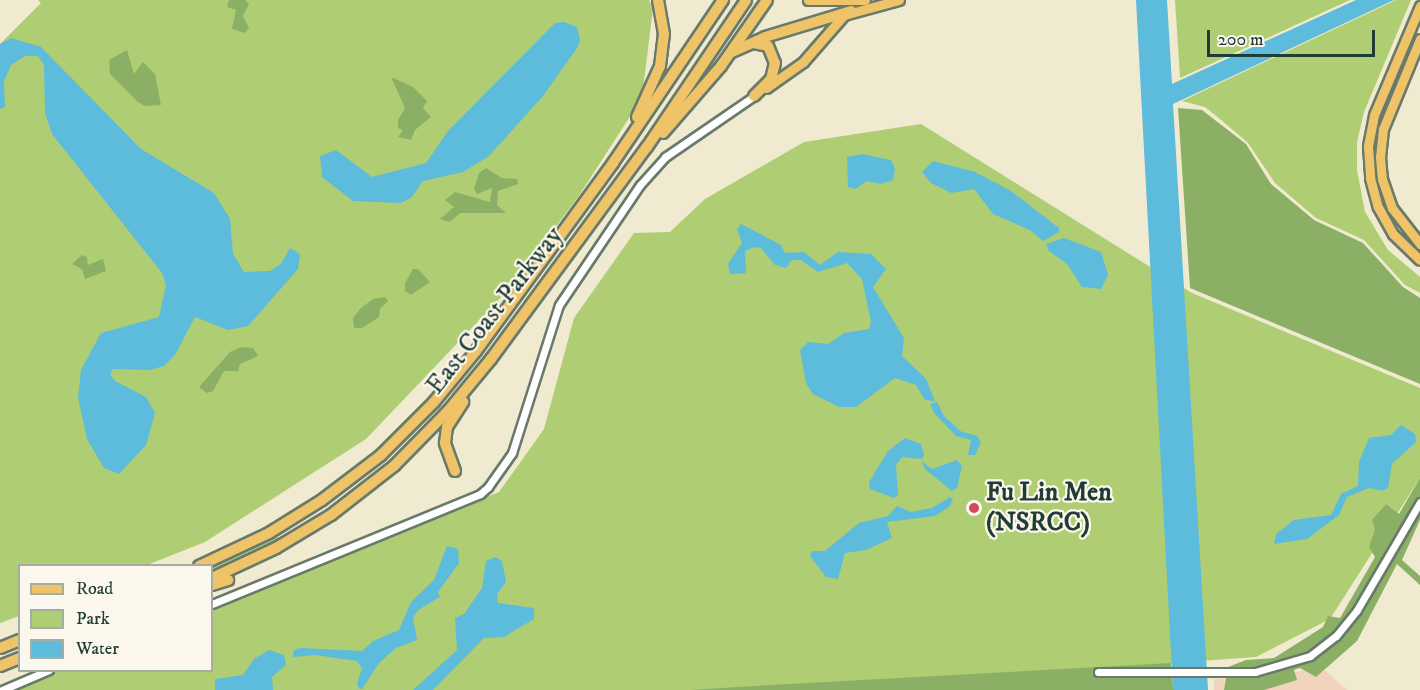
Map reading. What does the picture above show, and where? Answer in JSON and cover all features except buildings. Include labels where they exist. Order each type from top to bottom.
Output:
[{"type":"highway","points":[[626,145],[660,66],[664,34],[658,0]]},
{"type":"highway","name":"East Coast Parkway","points":[[203,564],[268,533],[322,500],[381,455],[434,402],[476,351],[626,145],[723,0]]},
{"type":"highway","name":"East Coast Parkway","points":[[213,578],[276,548],[331,514],[394,466],[491,359],[647,147],[746,0]]},
{"type":"highway","points":[[647,147],[730,53],[767,0]]},
{"type":"highway","points":[[730,53],[749,43],[851,12]]},
{"type":"highway","points":[[749,43],[765,43],[774,58],[771,79],[754,96]]},
{"type":"highway","points":[[455,471],[445,443],[447,427],[491,359]]},
{"type":"highway","points":[[213,585],[228,580]]},
{"type":"highway","points":[[0,648],[18,641]]},
{"type":"highway","points":[[0,666],[18,659]]},
{"type":"main road","points":[[808,0],[865,0]]},
{"type":"main road","points":[[754,96],[803,62],[837,20],[851,12],[899,0]]},
{"type":"main road","points":[[1420,6],[1374,115],[1368,146],[1370,178],[1378,207],[1393,234],[1420,260]]},
{"type":"main road","points":[[1420,39],[1383,129],[1380,157],[1382,179],[1392,208],[1420,244]]},
{"type":"street","points":[[213,604],[480,494],[488,487],[512,453],[559,305],[640,185],[665,157],[754,96]]},
{"type":"street","points":[[1098,672],[1211,672],[1273,669],[1310,656],[1336,636],[1357,610],[1420,502]]},
{"type":"street","points":[[2,690],[44,672]]},
{"type":"shaded area","points":[[1319,665],[1347,690],[1214,690],[1214,679],[1278,678]]},
{"type":"green space","points":[[38,0],[649,0],[653,8],[642,98],[578,197],[509,289],[366,439],[205,542],[150,564],[18,564],[18,616],[0,623],[0,44],[41,3]]},
{"type":"green space","points":[[229,0],[245,0],[249,4],[243,16],[249,28],[245,33],[232,29],[236,10],[227,7]]},
{"type":"green space","points":[[1175,0],[1350,0],[1180,78]]},
{"type":"green space","points":[[1396,0],[1411,0],[1364,112],[1357,142],[1357,170],[1365,212],[1388,250],[1420,277],[1420,293],[1405,285],[1364,240],[1316,218],[1275,183],[1248,143],[1220,119],[1205,107],[1182,101]]},
{"type":"green space","points":[[127,50],[134,74],[143,62],[155,74],[161,105],[145,106],[138,102],[110,74],[109,60]]},
{"type":"green space","points":[[391,77],[413,87],[427,101],[423,108],[431,117],[415,130],[411,140],[398,137],[403,130],[398,128],[398,120],[405,108]]},
{"type":"green space","points":[[1178,108],[1202,110],[1246,144],[1271,184],[1314,220],[1363,243],[1403,287],[1420,298],[1420,384],[1190,288]]},
{"type":"green space","points":[[921,124],[1192,293],[1420,388],[1420,478],[1330,619],[1256,657],[1171,663],[1173,690],[9,690],[55,672],[213,672],[213,608],[499,492],[544,429],[574,318],[634,233],[670,232],[705,199],[804,142]]},
{"type":"green space","points":[[486,168],[502,178],[517,179],[518,184],[498,191],[497,205],[506,213],[460,213],[450,222],[440,219],[454,207],[445,200],[455,192],[490,202],[492,188],[477,194],[474,189],[479,173]]},
{"type":"green space","points":[[82,255],[87,257],[88,265],[103,259],[106,271],[85,279],[82,269],[72,264]]},
{"type":"green space","points":[[413,269],[418,269],[430,282],[411,295],[405,291],[405,283]]},
{"type":"green space","points":[[385,297],[388,301],[380,309],[379,317],[362,328],[354,328],[353,318],[361,308],[373,299]]},
{"type":"green space","points":[[241,347],[253,348],[258,356],[240,364],[238,371],[224,371],[213,391],[207,393],[199,387],[230,352]]},
{"type":"green space","points":[[1420,478],[1420,520],[1402,560],[1420,576],[1420,585],[1397,564],[1357,641],[1316,677],[1300,668],[1294,670],[1297,680],[1264,690],[1224,690],[1228,667],[1246,660],[1274,658],[1323,627],[1328,616],[1340,618],[1375,557],[1369,547],[1375,530],[1372,520],[1386,504],[1399,514]]},
{"type":"green space","points":[[275,535],[283,542],[213,573],[212,564]]},
{"type":"green space","points":[[1171,663],[1173,690],[691,690],[737,687]]},
{"type":"water","points":[[1136,0],[1167,0],[1172,84],[1356,0],[1394,0],[1173,104],[1208,690],[1173,690]]},
{"type":"water","points":[[564,22],[577,27],[580,40],[577,48],[543,96],[489,156],[463,172],[423,181],[412,197],[401,203],[353,201],[322,177],[320,156],[336,150],[372,177],[426,163],[448,131],[555,23]]},
{"type":"water","points":[[11,38],[41,47],[141,149],[214,193],[230,219],[233,254],[244,272],[270,271],[281,264],[290,248],[300,254],[298,269],[248,326],[228,330],[195,317],[175,355],[164,366],[150,370],[113,369],[110,374],[115,381],[146,397],[155,413],[146,445],[119,474],[104,468],[87,439],[78,398],[81,370],[101,333],[159,317],[166,285],[162,273],[52,134],[45,113],[44,65],[38,56],[25,56],[11,65],[4,81],[5,107],[0,109],[0,44]]},
{"type":"water","points":[[862,154],[891,160],[895,169],[893,180],[881,184],[867,181],[855,189],[848,187],[847,157]]},
{"type":"water","points":[[933,161],[975,172],[1011,191],[1059,228],[1059,232],[1043,241],[1030,230],[993,214],[974,189],[951,193],[931,183],[922,172]]},
{"type":"water","points":[[741,224],[781,245],[785,253],[804,252],[820,265],[838,252],[871,254],[886,269],[873,287],[904,338],[902,356],[926,379],[935,401],[925,400],[916,385],[895,378],[856,407],[839,407],[813,394],[806,383],[800,350],[808,342],[828,344],[844,333],[869,329],[871,322],[862,279],[847,263],[818,272],[801,260],[792,260],[786,268],[775,265],[761,248],[754,247],[745,251],[746,273],[730,274],[728,264],[742,243],[737,229]]},
{"type":"water","points":[[1064,238],[1101,252],[1108,275],[1101,289],[1082,287],[1067,264],[1049,251],[1046,244]]},
{"type":"water","points":[[937,402],[944,416],[960,431],[977,436],[981,442],[975,455],[968,455],[971,440],[956,436],[935,414],[930,404]]},
{"type":"water","points":[[1401,425],[1415,434],[1416,442],[1392,464],[1388,488],[1382,491],[1369,488],[1347,497],[1339,515],[1307,539],[1274,544],[1276,534],[1294,520],[1331,515],[1341,494],[1358,486],[1359,462],[1369,438],[1391,435]]},
{"type":"water","points":[[905,438],[921,444],[924,455],[922,459],[902,457],[896,465],[898,495],[894,498],[870,489],[869,482],[888,451]]},
{"type":"water","points":[[957,460],[962,466],[957,488],[952,491],[926,470],[921,461],[932,469]]},
{"type":"water","points":[[950,497],[953,499],[949,507],[935,516],[887,522],[892,538],[866,550],[845,553],[838,579],[826,577],[810,556],[812,551],[825,551],[859,523],[888,516],[897,506],[911,512],[932,508]]},
{"type":"water","points":[[447,546],[458,549],[459,563],[438,592],[440,597],[418,610],[413,618],[417,640],[396,648],[379,663],[362,689],[359,689],[357,683],[362,669],[357,661],[315,655],[293,657],[294,650],[300,648],[362,651],[373,641],[399,630],[411,602],[434,580]]},
{"type":"water","points":[[495,557],[502,561],[506,582],[497,594],[498,603],[534,608],[534,619],[504,637],[484,638],[433,690],[413,690],[457,650],[455,618],[464,614],[482,588],[486,561]]},
{"type":"water","points":[[269,650],[284,655],[286,665],[272,677],[273,690],[215,690],[215,679],[243,675],[254,659]]},
{"type":"place","name":"Fu Lin Men (NSRCC)","points":[[974,508]]}]
